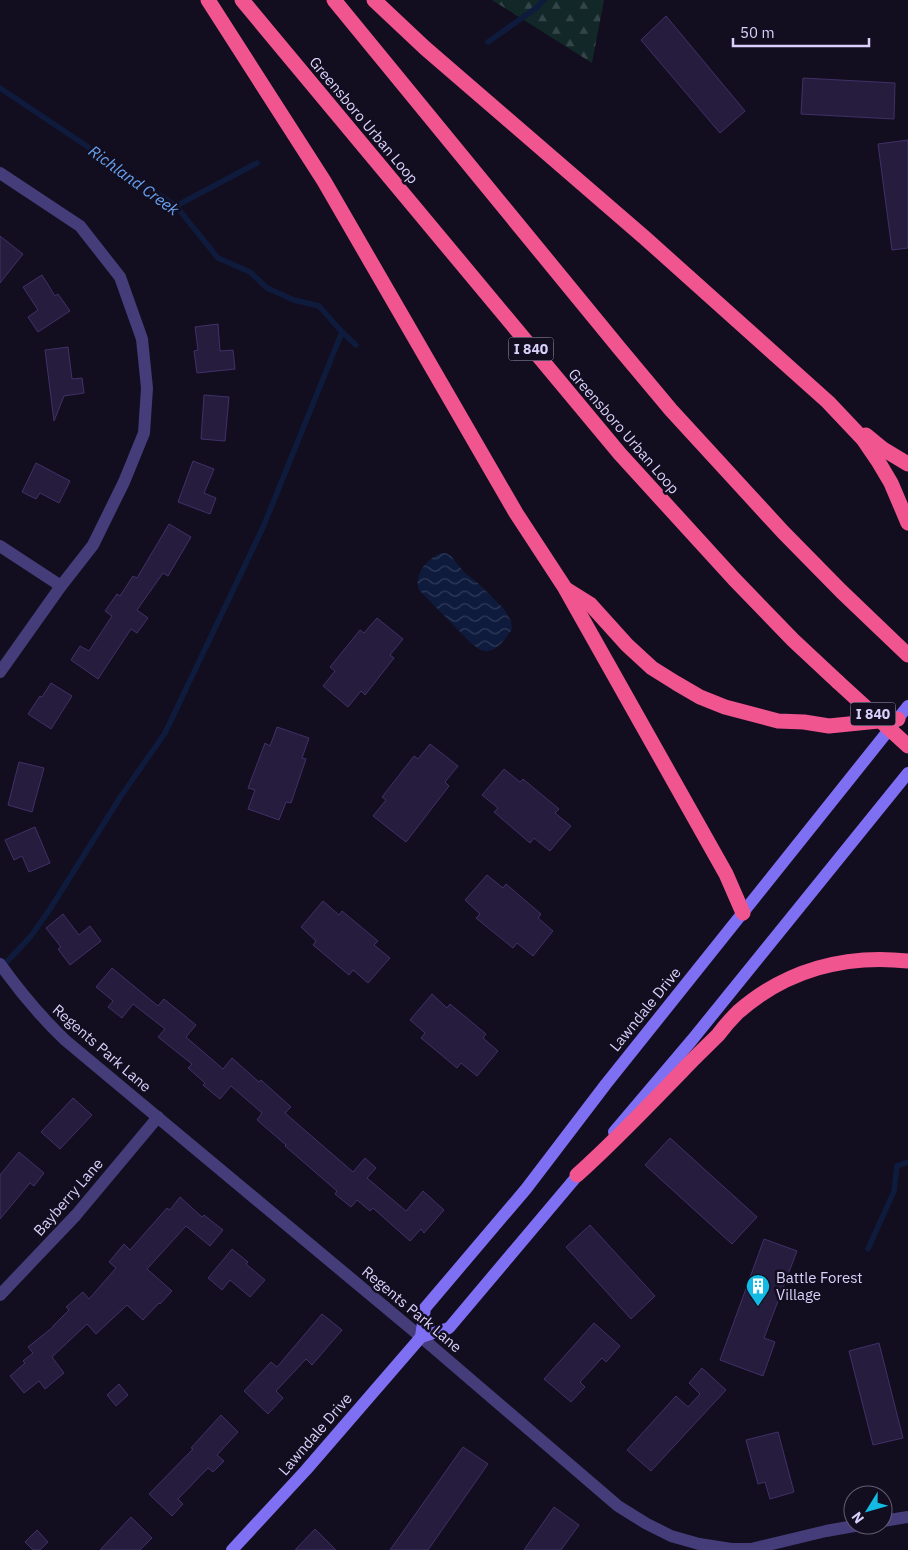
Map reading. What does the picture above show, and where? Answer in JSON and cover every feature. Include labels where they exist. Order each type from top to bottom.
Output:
[{"type":"highway","points":[[208,0],[324,182],[516,513],[565,588],[726,874],[742,913]]},
{"type":"highway","name":"Greensboro Urban Loop","points":[[242,0],[620,454],[734,579],[838,682],[908,746]]},
{"type":"highway","points":[[334,0],[671,410],[783,532],[884,633],[908,654]]},
{"type":"highway","points":[[374,0],[425,48],[646,238],[810,385],[846,420],[863,439],[878,461],[891,483],[908,523]]},
{"type":"highway","points":[[846,420],[883,449],[908,464]]},
{"type":"highway","points":[[565,588],[590,604],[626,644],[652,668],[700,697],[725,707],[778,721],[804,722],[829,726],[903,719]]},
{"type":"highway","points":[[578,1175],[640,1115],[737,1013],[761,995],[792,976],[819,967],[879,958],[908,961]]},
{"type":"main road","name":"Lawndale Drive","points":[[232,1550],[306,1470],[421,1337],[425,1308],[526,1189],[606,1084],[742,913],[903,719],[908,706]]},
{"type":"main road","points":[[421,1337],[448,1328],[692,1040],[908,773]]},
{"type":"street","points":[[0,172],[80,226],[120,278],[142,339],[147,388],[144,433],[124,482],[93,545],[61,586],[0,672]]},
{"type":"street","points":[[0,546],[61,586]]},
{"type":"street","name":"Regents Park Lane","points":[[0,964],[16,988],[65,1040],[421,1337],[618,1506],[671,1536],[699,1544],[732,1549],[751,1549],[843,1528]]},
{"type":"street","name":"Bayberry Lane","points":[[0,1295],[76,1215],[158,1117]]},
{"type":"street","points":[[893,1519],[908,1517]]},
{"type":"green space","points":[[492,0],[604,0],[592,63]]},
{"type":"water","points":[[442,553],[451,556],[464,572],[504,609],[511,621],[512,629],[501,644],[493,650],[483,651],[471,643],[419,590],[418,578],[423,567],[432,558]]},
{"type":"building","points":[[666,16],[745,111],[720,133],[641,40]]},
{"type":"building","points":[[803,78],[895,83],[894,119],[801,114]]},
{"type":"building","points":[[908,140],[908,248],[892,250],[878,144]]},
{"type":"building","points":[[0,236],[23,254],[0,283]]},
{"type":"building","points":[[42,275],[55,296],[58,294],[70,311],[38,332],[28,317],[38,310],[23,287]]},
{"type":"building","points":[[218,324],[220,351],[233,350],[235,369],[197,373],[194,351],[198,350],[195,327]]},
{"type":"building","points":[[68,347],[72,379],[82,378],[84,393],[64,396],[54,421],[45,350]]},
{"type":"building","points":[[204,395],[229,397],[225,441],[201,439]]},
{"type":"building","points":[[193,461],[214,469],[204,493],[216,498],[210,514],[178,502]]},
{"type":"building","points":[[36,463],[70,481],[59,503],[40,493],[36,499],[22,492]]},
{"type":"building","points":[[169,524],[191,537],[168,576],[163,573],[137,610],[148,618],[137,633],[131,629],[98,679],[71,660],[80,646],[89,651],[112,616],[105,611],[117,594],[120,596],[133,576],[137,578]]},
{"type":"building","points":[[377,618],[403,639],[390,655],[394,658],[365,695],[361,691],[348,707],[323,686],[335,671],[330,667],[360,630],[364,633]]},
{"type":"building","points":[[51,683],[72,696],[51,729],[28,714]]},
{"type":"building","points":[[277,727],[309,738],[302,758],[306,759],[291,803],[286,802],[279,820],[248,809],[255,790],[248,788],[265,743],[270,746]]},
{"type":"building","points":[[430,744],[458,766],[445,782],[449,786],[406,842],[373,816],[386,800],[382,797],[414,756],[418,759]]},
{"type":"building","points":[[19,762],[44,768],[32,812],[8,805]]},
{"type":"building","points":[[504,769],[520,782],[523,779],[559,809],[555,813],[571,826],[550,851],[534,838],[530,843],[494,812],[498,808],[482,795]]},
{"type":"building","points":[[35,827],[50,863],[29,872],[22,856],[14,860],[5,840]]},
{"type":"building","points":[[487,875],[503,888],[506,884],[541,914],[538,918],[553,931],[533,956],[517,943],[513,948],[476,918],[480,914],[465,900]]},
{"type":"building","points":[[323,901],[339,915],[342,911],[378,941],[374,945],[390,958],[368,983],[353,970],[349,975],[313,945],[316,941],[301,927]]},
{"type":"building","points":[[63,914],[79,935],[90,926],[101,941],[70,965],[58,949],[61,947],[46,928]]},
{"type":"building","points":[[112,968],[158,1006],[164,999],[196,1025],[186,1037],[223,1069],[232,1058],[259,1082],[261,1080],[291,1107],[285,1113],[353,1172],[365,1158],[376,1168],[367,1178],[406,1211],[423,1191],[444,1210],[424,1233],[421,1229],[410,1241],[373,1208],[370,1211],[357,1200],[351,1207],[335,1194],[337,1191],[257,1120],[262,1113],[231,1086],[220,1099],[203,1085],[205,1083],[188,1068],[192,1064],[158,1037],[165,1029],[133,1004],[122,1018],[108,1007],[113,1001],[96,987]]},
{"type":"building","points":[[432,994],[447,1008],[450,1004],[486,1034],[483,1038],[498,1051],[477,1076],[461,1063],[457,1068],[421,1038],[425,1033],[410,1020]]},
{"type":"building","points":[[73,1098],[92,1115],[60,1149],[41,1132]]},
{"type":"building","points":[[670,1138],[757,1217],[732,1244],[645,1165]]},
{"type":"building","points":[[19,1152],[44,1173],[34,1186],[30,1183],[0,1219],[0,1175]]},
{"type":"building","points":[[180,1197],[202,1217],[204,1215],[223,1230],[210,1246],[186,1226],[147,1269],[172,1291],[160,1304],[143,1320],[127,1305],[96,1334],[87,1324],[52,1357],[64,1373],[45,1389],[39,1381],[24,1393],[10,1376],[33,1353],[28,1347],[53,1327],[69,1310],[66,1307],[83,1292],[89,1299],[116,1268],[109,1262],[124,1244],[130,1250],[167,1208],[170,1210]]},
{"type":"building","points":[[590,1225],[655,1296],[631,1319],[566,1247]]},
{"type":"building","name":"Battle Forest Village","points":[[764,1239],[797,1251],[764,1338],[775,1342],[763,1376],[720,1360]]},
{"type":"building","points":[[232,1249],[265,1280],[250,1297],[230,1280],[222,1290],[208,1278]]},
{"type":"building","points":[[322,1314],[342,1330],[312,1365],[306,1359],[276,1391],[283,1398],[268,1414],[244,1391],[271,1362],[277,1367]]},
{"type":"building","points":[[594,1323],[620,1346],[606,1362],[602,1358],[580,1382],[585,1387],[571,1402],[544,1379]]},
{"type":"building","points":[[879,1343],[903,1438],[873,1445],[849,1351]]},
{"type":"building","points":[[702,1368],[726,1390],[651,1471],[627,1450],[676,1396],[688,1407],[700,1394],[689,1383]]},
{"type":"building","points":[[119,1384],[128,1395],[116,1406],[107,1395]]},
{"type":"building","points":[[221,1415],[238,1432],[217,1455],[224,1461],[213,1472],[208,1468],[178,1499],[183,1504],[172,1516],[149,1494],[193,1449],[191,1448]]},
{"type":"building","points":[[778,1432],[794,1492],[770,1499],[765,1482],[758,1484],[746,1440]]},
{"type":"building","points":[[463,1447],[488,1464],[428,1550],[390,1550]]},
{"type":"building","points":[[554,1507],[579,1525],[561,1550],[524,1550]]},
{"type":"building","points":[[131,1517],[152,1538],[140,1550],[100,1550]]},
{"type":"building","points":[[315,1529],[336,1550],[295,1550]]},
{"type":"building","points":[[37,1530],[48,1542],[40,1550],[33,1550],[25,1542]]},
{"type":"waterway","points":[[488,42],[536,8],[544,0]]},
{"type":"waterway","name":"Richland Creek","points":[[0,88],[176,206],[218,258],[250,272],[267,288],[294,300],[319,306],[356,345]]},
{"type":"waterway","points":[[176,206],[257,163]]},
{"type":"waterway","points":[[1,968],[31,936],[50,909],[121,796],[165,733],[264,525],[342,332]]},
{"type":"waterway","points":[[868,1249],[894,1191],[897,1166],[908,1162]]},
{"type":"place","name":"Battle Forest Village","points":[[758,1307]]}]
